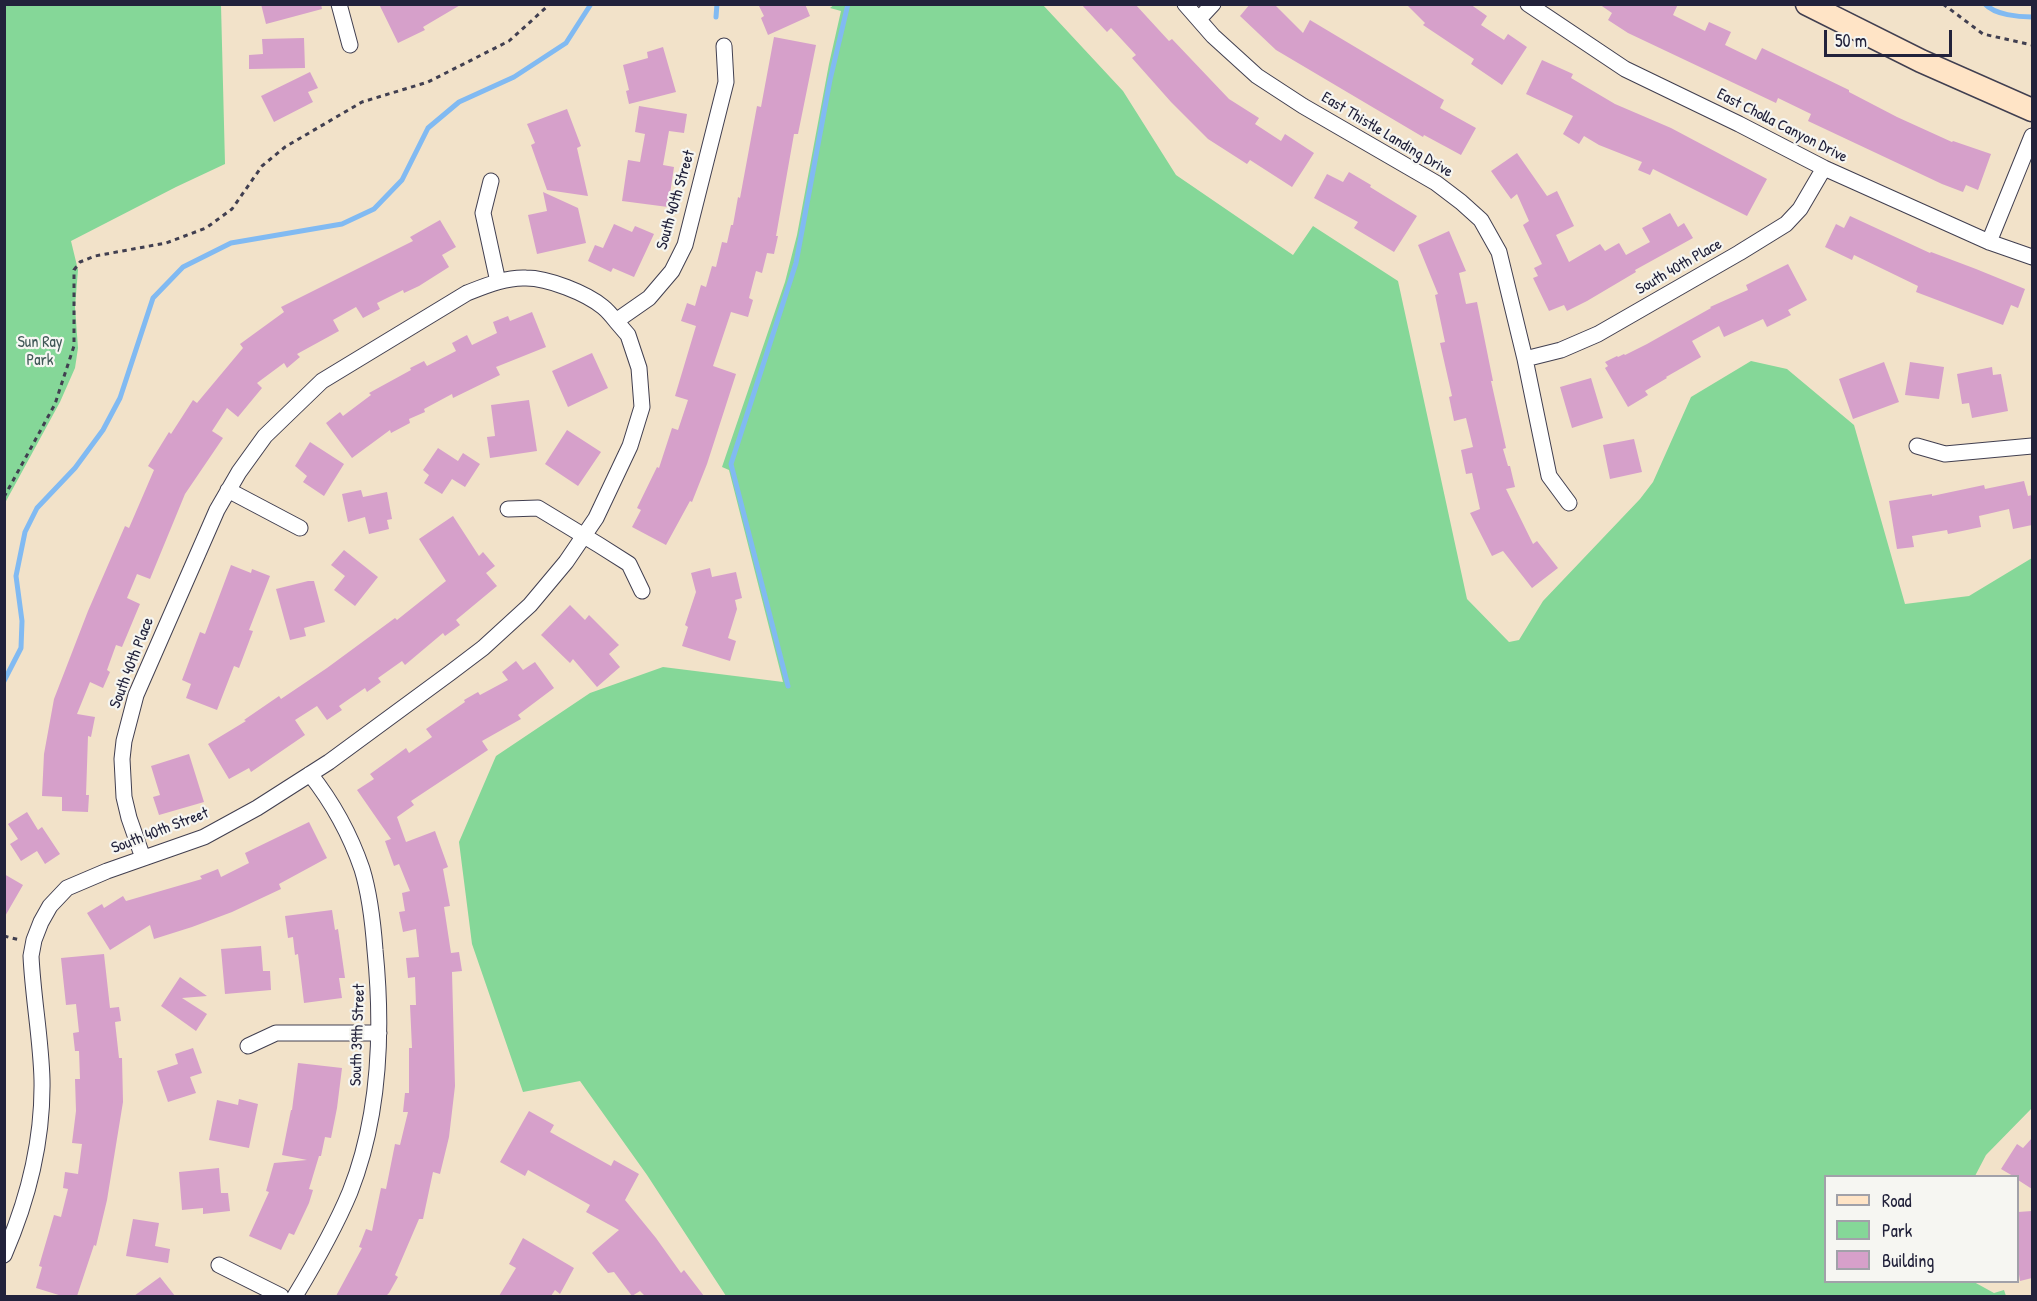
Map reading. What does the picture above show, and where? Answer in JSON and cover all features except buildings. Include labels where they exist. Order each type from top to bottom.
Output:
[{"type":"street","points":[[339,4],[350,45]]},
{"type":"street","name":"East Thistle Landing Drive","points":[[1185,4],[1213,36],[1257,76],[1376,150],[1436,183],[1481,220],[1499,252],[1525,359],[1549,476],[1569,503]]},
{"type":"street","points":[[1199,19],[1213,4]]},
{"type":"street","name":"East Cholla Canyon Drive","points":[[1528,4],[1625,69],[1824,168],[1989,242],[2032,257]]},
{"type":"street","points":[[1807,4],[1921,61],[2032,110]]},
{"type":"street","name":"South 40th Street","points":[[4,1254],[16,1229],[29,1187],[39,1131],[42,1081],[31,956],[34,940],[50,906],[67,888],[107,871],[204,837],[257,808],[310,774],[483,648],[530,605],[566,562],[596,518],[630,446],[642,407],[639,368],[628,335],[616,321],[649,298],[672,271],[685,245],[726,82],[724,46]]},
{"type":"street","points":[[1989,242],[2032,136]]},
{"type":"street","name":"South 40th Place","points":[[1525,359],[1561,350],[1598,334],[1786,224],[1800,209],[1824,168]]},
{"type":"street","points":[[491,181],[483,213],[498,282]]},
{"type":"street","name":"South 40th Place","points":[[142,858],[124,797],[122,759],[124,741],[136,695],[217,510],[265,436],[322,381],[467,294],[498,282],[526,278],[558,285],[586,296],[604,307],[616,321]]},
{"type":"street","points":[[1917,446],[1945,454],[2032,446]]},
{"type":"street","points":[[228,490],[300,528]]},
{"type":"street","points":[[508,509],[538,508],[584,536],[629,564],[642,591]]},
{"type":"street","name":"South 39th Street","points":[[295,1296],[322,1250],[350,1191],[372,1111],[380,1033],[378,971],[372,914],[362,870],[339,816],[310,774]]},
{"type":"street","points":[[248,1046],[276,1033],[380,1033]]},
{"type":"street","points":[[219,1265],[281,1296]]},
{"type":"path","points":[[4,497],[55,404],[65,375],[74,346],[72,294],[74,270],[80,262],[95,256],[166,243],[206,228],[232,209],[262,166],[285,147],[362,102],[428,82],[509,42],[550,4]]},
{"type":"path","points":[[1943,4],[1983,34],[2032,45]]},
{"type":"green space","name":"Sun Ray Park","points":[[5,4],[221,5],[225,164],[71,241],[78,270],[75,307],[78,348],[75,368],[60,402],[5,503]]},
{"type":"green space","points":[[835,4],[1043,5],[1123,91],[1176,175],[1293,255],[1313,226],[1398,281],[1467,599],[1509,642],[1519,640],[1543,601],[1640,499],[1653,482],[1691,397],[1751,361],[1787,369],[1854,425],[1905,604],[1969,596],[2032,558],[2032,1108],[1986,1155],[1976,1175],[1824,1175],[1824,1283],[1976,1283],[1994,1293],[2004,1290],[2006,1296],[726,1296],[647,1175],[580,1081],[523,1092],[472,944],[459,842],[496,756],[590,693],[663,667],[783,682],[729,470],[722,467],[785,282],[797,235],[841,11],[830,8]]},
{"type":"waterway","points":[[4,681],[21,648],[22,621],[16,576],[25,532],[37,508],[75,468],[103,430],[120,398],[153,298],[183,267],[231,243],[342,224],[374,209],[402,180],[428,128],[459,102],[514,77],[566,43],[591,4]]},
{"type":"waterway","points":[[716,17],[717,4]]},
{"type":"waterway","points":[[788,686],[731,464],[796,263],[830,80],[848,4]]},
{"type":"waterway","points":[[1985,4],[2001,13],[2032,17]]}]
